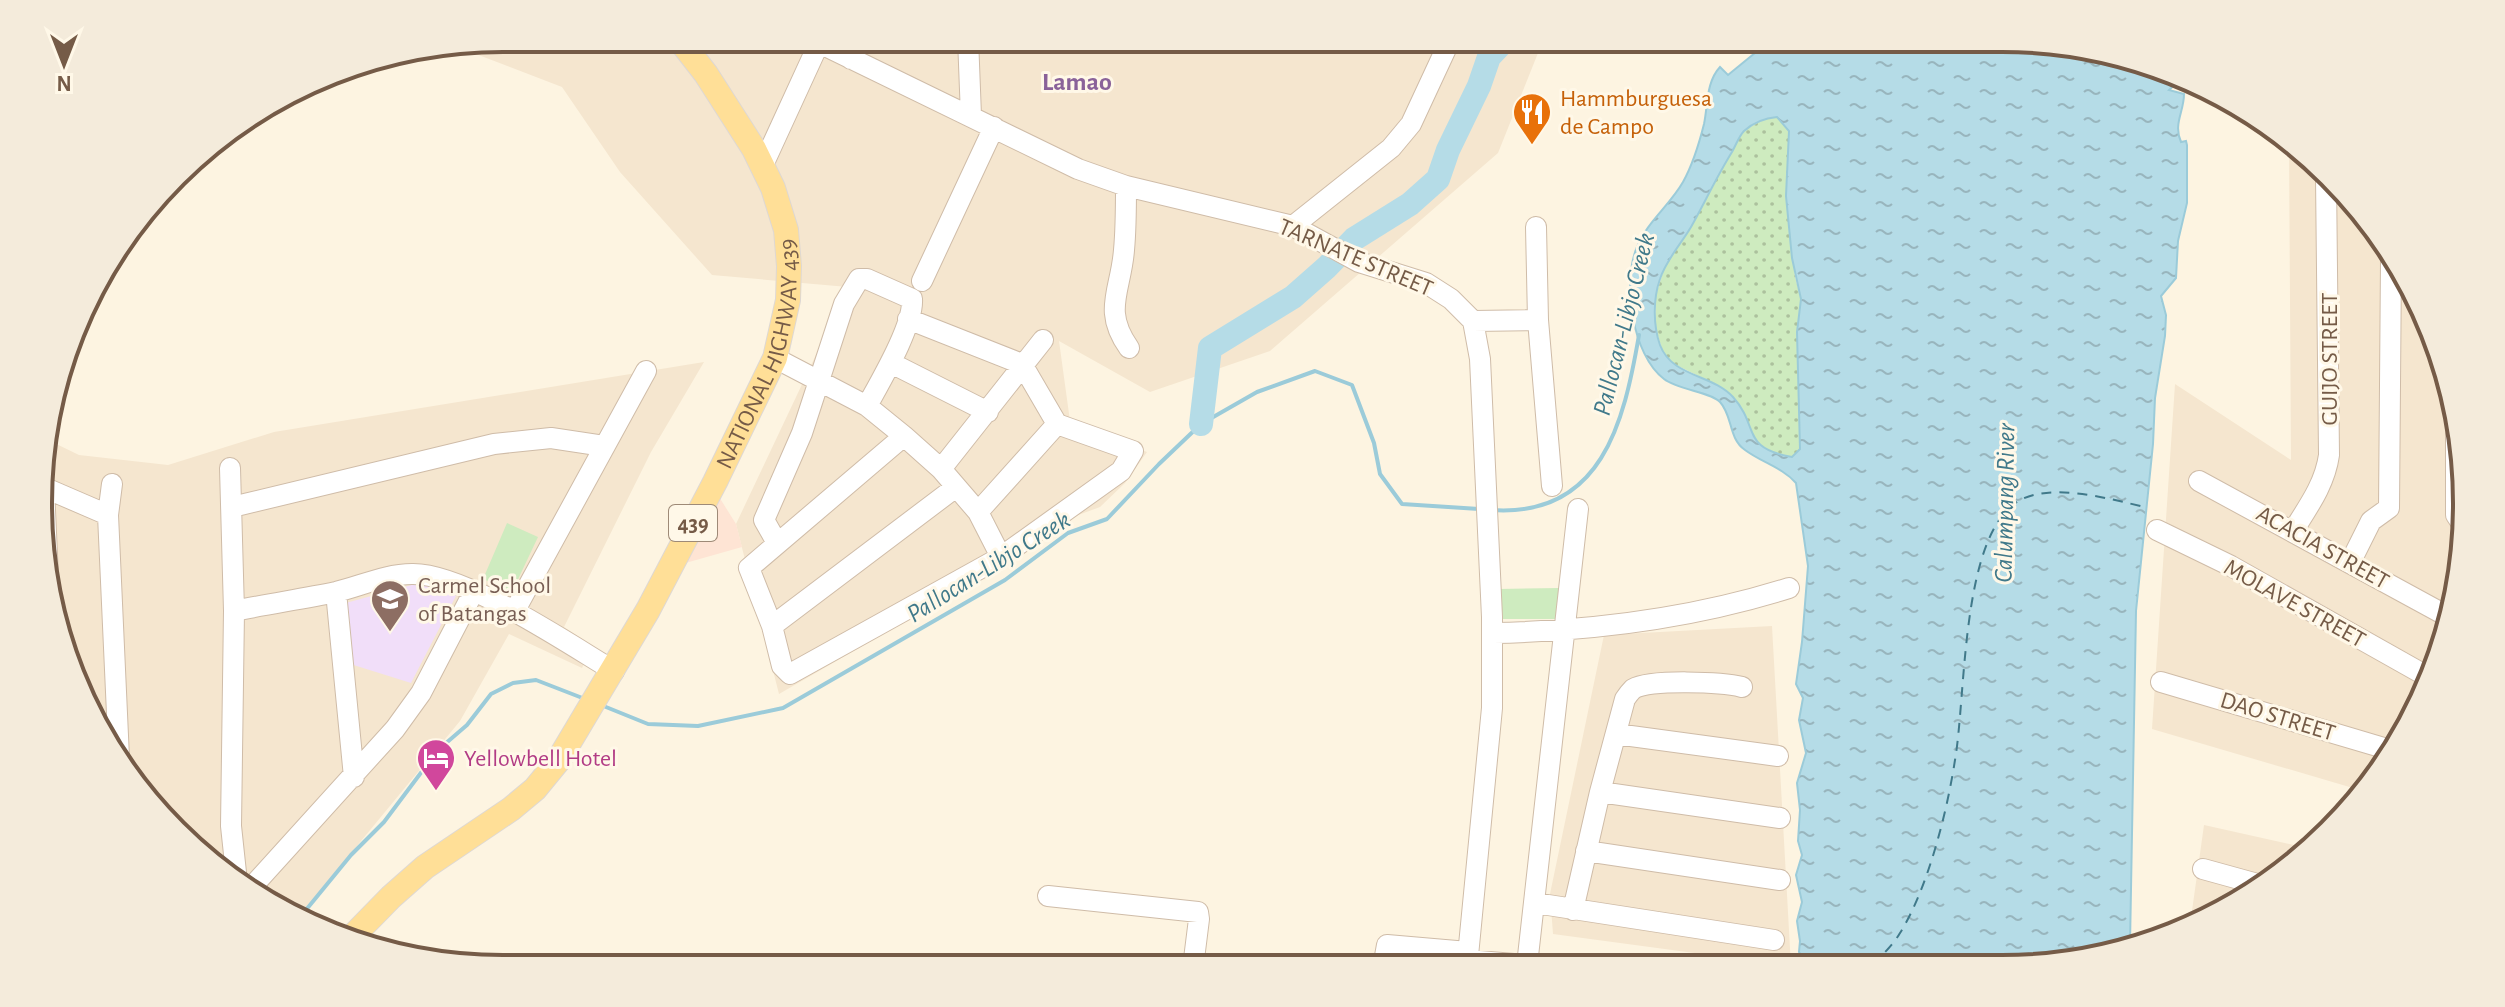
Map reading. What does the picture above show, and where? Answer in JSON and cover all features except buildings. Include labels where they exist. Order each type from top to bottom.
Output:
[{"type":"main road","name":"NATIONAL HIGHWAY 439","points":[[358,931],[425,867],[511,809],[535,789],[558,761],[610,677],[715,482],[775,358],[788,300],[786,230],[763,165],[689,52]]},
{"type":"street","points":[[763,165],[809,52]]},
{"type":"street","name":"TARNATE STREET","points":[[857,52],[971,116],[1078,169],[1126,186],[1293,226],[1359,262],[1426,283],[1451,299],[1473,321]]},
{"type":"street","points":[[969,52],[971,116]]},
{"type":"street","points":[[1293,226],[1391,148],[1411,124],[1444,52]]},
{"type":"street","points":[[922,281],[994,127]]},
{"type":"street","points":[[1126,186],[1124,252],[1114,317],[1117,331],[1129,348]]},
{"type":"street","name":"GUIJO STREET","points":[[2293,531],[2321,486],[2329,455],[2326,190]]},
{"type":"street","points":[[1536,227],[1538,320],[1552,486]]},
{"type":"street","points":[[2350,563],[2371,521],[2385,514],[2389,508],[2391,275]]},
{"type":"street","points":[[777,543],[764,520],[802,433],[844,304],[859,279],[867,279],[912,299],[913,309],[891,363],[867,406]]},
{"type":"street","points":[[904,436],[749,568],[772,626],[782,666],[790,674],[1001,557],[1121,471],[1133,451],[1057,424],[1022,364],[908,319]]},
{"type":"street","points":[[1467,955],[1492,708],[1493,633],[1479,339],[1473,321],[1538,320]]},
{"type":"street","points":[[941,469],[1043,340]]},
{"type":"street","points":[[775,358],[867,406],[904,436],[941,469],[978,512],[1001,557]]},
{"type":"street","points":[[891,363],[988,412]]},
{"type":"street","points":[[514,612],[646,371]]},
{"type":"street","points":[[978,512],[1057,424]]},
{"type":"street","points":[[232,507],[494,444],[551,438],[604,446]]},
{"type":"street","points":[[230,468],[234,611],[231,826],[235,866]]},
{"type":"street","name":"ACACIA STREET","points":[[2199,481],[2440,612]]},
{"type":"street","points":[[112,484],[108,515],[118,739]]},
{"type":"street","points":[[772,626],[956,487]]},
{"type":"street","points":[[52,492],[108,515]]},
{"type":"street","points":[[1528,955],[1578,509]]},
{"type":"street","name":"MOLAVE STREET","points":[[2157,530],[2231,566],[2420,673]]},
{"type":"street","points":[[234,611],[336,592],[390,576],[431,575],[474,591],[514,612],[610,677]]},
{"type":"street","points":[[1493,633],[1565,632],[1734,605],[1789,588]]},
{"type":"street","points":[[257,882],[395,729],[421,693],[474,591]]},
{"type":"street","points":[[336,592],[354,777]]},
{"type":"street","points":[[1573,910],[1625,699],[1633,690],[1701,682],[1742,687]]},
{"type":"street","name":"DAO STREET","points":[[2161,682],[2381,747]]},
{"type":"street","points":[[1616,734],[1778,756]]},
{"type":"street","points":[[1600,792],[1780,818]]},
{"type":"street","points":[[1586,851],[1780,880]]},
{"type":"street","points":[[2203,869],[2248,881]]},
{"type":"street","points":[[1048,896],[1198,912],[1194,955]]},
{"type":"street","points":[[1535,903],[1774,940]]},
{"type":"street","points":[[1385,955],[1387,945],[1444,955]]},
{"type":"shaded area","points":[[1538,52],[1498,153],[1270,351],[1150,392],[1059,341],[1070,421],[1147,452],[1125,483],[1100,507],[1062,521],[1000,567],[779,694],[736,524],[848,287],[712,275],[620,172],[562,87],[473,53]]},
{"type":"shaded area","points":[[2289,156],[2341,206],[2393,278],[2419,331],[2438,387],[2452,474],[2449,562],[2429,649],[2393,729],[2352,788],[2152,729],[2175,384],[2291,460]]},
{"type":"shaded area","points":[[704,362],[651,452],[564,627],[593,646],[582,668],[509,634],[460,721],[305,909],[253,879],[206,843],[164,801],[128,754],[99,703],[76,649],[61,592],[53,533],[56,444],[79,455],[168,465],[274,432]]},
{"type":"shaded area","points":[[716,492],[736,524],[742,547],[682,564]]},
{"type":"shaded area","name":"Carmel School of Batangas","points":[[430,580],[457,594],[411,683],[344,662],[342,604]]},
{"type":"shaded area","points":[[1772,626],[1790,955],[1709,955],[1553,934],[1550,894],[1604,635]]},
{"type":"shaded area","points":[[2204,825],[2296,845],[2252,879],[2192,912]]},
{"type":"green space","points":[[1778,117],[1789,131],[1786,196],[1795,277],[1801,299],[1797,332],[1800,449],[1792,457],[1768,451],[1757,443],[1748,423],[1721,387],[1672,363],[1664,355],[1655,326],[1656,295],[1665,266],[1693,224],[1742,132],[1766,118]]},
{"type":"green space","points":[[507,523],[538,537],[512,592],[483,579]]},
{"type":"green space","points":[[1559,588],[1560,619],[1500,619],[1499,589]]},
{"type":"water","name":"Calumpang River","points":[[1756,52],[2031,53],[2118,67],[2174,86],[2169,90],[2184,94],[2178,129],[2181,142],[2186,141],[2187,145],[2187,203],[2178,241],[2176,278],[2161,296],[2166,315],[2165,336],[2155,398],[2136,611],[2130,936],[2090,946],[2031,954],[1801,955],[1799,952],[1797,921],[1802,902],[1796,875],[1802,855],[1798,841],[1800,810],[1797,783],[1806,753],[1799,720],[1803,698],[1796,684],[1808,566],[1796,483],[1740,445],[1720,402],[1670,383],[1653,368],[1637,336],[1631,298],[1630,279],[1637,247],[1690,168],[1715,73],[1720,67],[1728,75]],"holes":[[[1777,117],[1789,131],[1786,196],[1792,258],[1801,299],[1797,332],[1800,449],[1792,457],[1776,453],[1758,442],[1741,408],[1724,389],[1683,369],[1666,355],[1660,345],[1655,312],[1663,272],[1742,133],[1768,118]]]},
{"type":"waterway","points":[[1201,424],[1210,348],[1293,297],[1354,239],[1410,204],[1438,179],[1448,150],[1494,52]]},
{"type":"waterway","name":"Pallocan-Libjo Creek","points":[[1491,510],[1529,508],[1559,498],[1583,481],[1601,458],[1615,431],[1639,335]]},
{"type":"waterway","name":"Pallocan-Libjo Creek","points":[[601,705],[648,724],[698,726],[783,708],[1005,580],[1068,533],[1107,519],[1201,424],[1257,392],[1315,371],[1352,385],[1374,443],[1380,474],[1402,504],[1479,509]]},
{"type":"waterway","name":"Pallocan-Libjo Creek","points":[[307,909],[351,855],[384,822],[438,750],[467,725],[491,694],[513,683],[536,680],[585,699]]},
{"type":"ferry route","points":[[1882,955],[1910,915],[1935,849],[1955,760],[1975,586],[1984,552],[1997,524],[2014,504],[2043,493],[2096,496],[2145,507]]},
{"type":"place","name":"Hammburguesa de Campo","points":[[1532,146]]},
{"type":"place","name":"Carmel School of Batangas","points":[[390,633]]},
{"type":"place","name":"Yellowbell Hotel","points":[[436,792]]},
{"type":"district","name":"Lamao","points":[[1077,81]]}]
